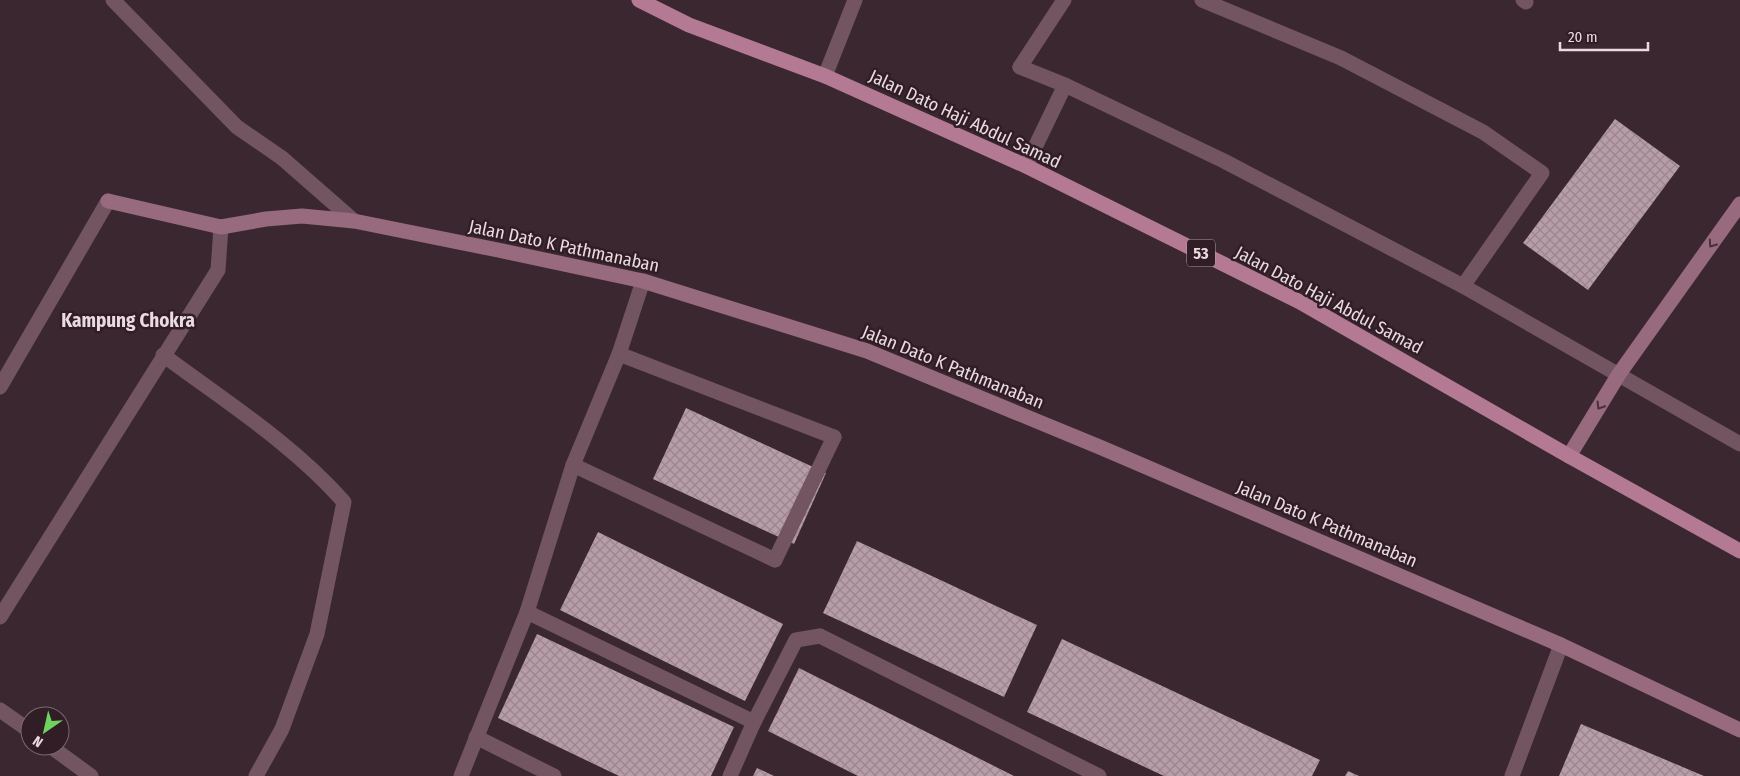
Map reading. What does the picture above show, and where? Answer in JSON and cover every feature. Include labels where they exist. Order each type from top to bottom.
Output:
[{"type":"main road","name":"Jalan Dato Haji Abdul Samad","points":[[639,0],[689,25],[825,76],[1026,166],[1300,302],[1569,456],[1740,551]]},
{"type":"street","points":[[113,0],[237,127],[282,158],[354,222]]},
{"type":"street","points":[[825,76],[855,0]]},
{"type":"street","points":[[1064,0],[1020,67],[1065,85],[1224,161],[1463,286],[1740,444]]},
{"type":"street","points":[[1202,0],[1341,58],[1483,132],[1542,173],[1463,286]]},
{"type":"street","points":[[1026,166],[1065,85]]},
{"type":"street","name":"Jalan Dato K Pathmanaban","points":[[0,387],[108,201],[221,228],[266,219],[302,216],[354,222],[643,280],[867,352],[1102,448],[1561,645],[1740,730]]},
{"type":"street","points":[[1569,456],[1619,374],[1740,204]]},
{"type":"street","points":[[0,617],[218,270],[221,228]]},
{"type":"street","points":[[460,776],[527,612],[573,465],[619,354],[643,280]]},
{"type":"street","points":[[573,465],[775,560],[834,437],[619,354]]},
{"type":"street","points":[[163,355],[274,437],[327,483],[344,502],[317,634],[282,729],[256,776]]},
{"type":"street","points":[[527,612],[754,722]]},
{"type":"street","points":[[730,776],[754,722],[796,640],[820,636],[1099,776]]},
{"type":"street","points":[[1512,776],[1561,645]]},
{"type":"street","points":[[0,710],[20,724]]},
{"type":"street","points":[[476,737],[554,776]]},
{"type":"street","points":[[64,756],[92,776]]},
{"type":"building","points":[[1615,119],[1680,166],[1588,290],[1523,243]]},
{"type":"building","points":[[686,408],[826,473],[794,544],[653,479]]},
{"type":"building","points":[[598,532],[783,624],[745,701],[560,610]]},
{"type":"building","points":[[857,541],[1037,625],[1004,697],[823,613]]},
{"type":"building","points":[[537,634],[734,727],[711,776],[619,776],[498,718]]},
{"type":"building","points":[[1062,639],[1320,760],[1312,776],[1164,776],[1027,712]]},
{"type":"building","points":[[799,668],[1014,776],[858,776],[768,731]]},
{"type":"building","points":[[1581,724],[1704,776],[1559,776]]},
{"type":"building","points":[[757,768],[774,776],[753,776]]},
{"type":"building","points":[[1348,771],[1359,776],[1345,776]]},
{"type":"district","name":"Kampung Chokra","points":[[128,320]]}]
